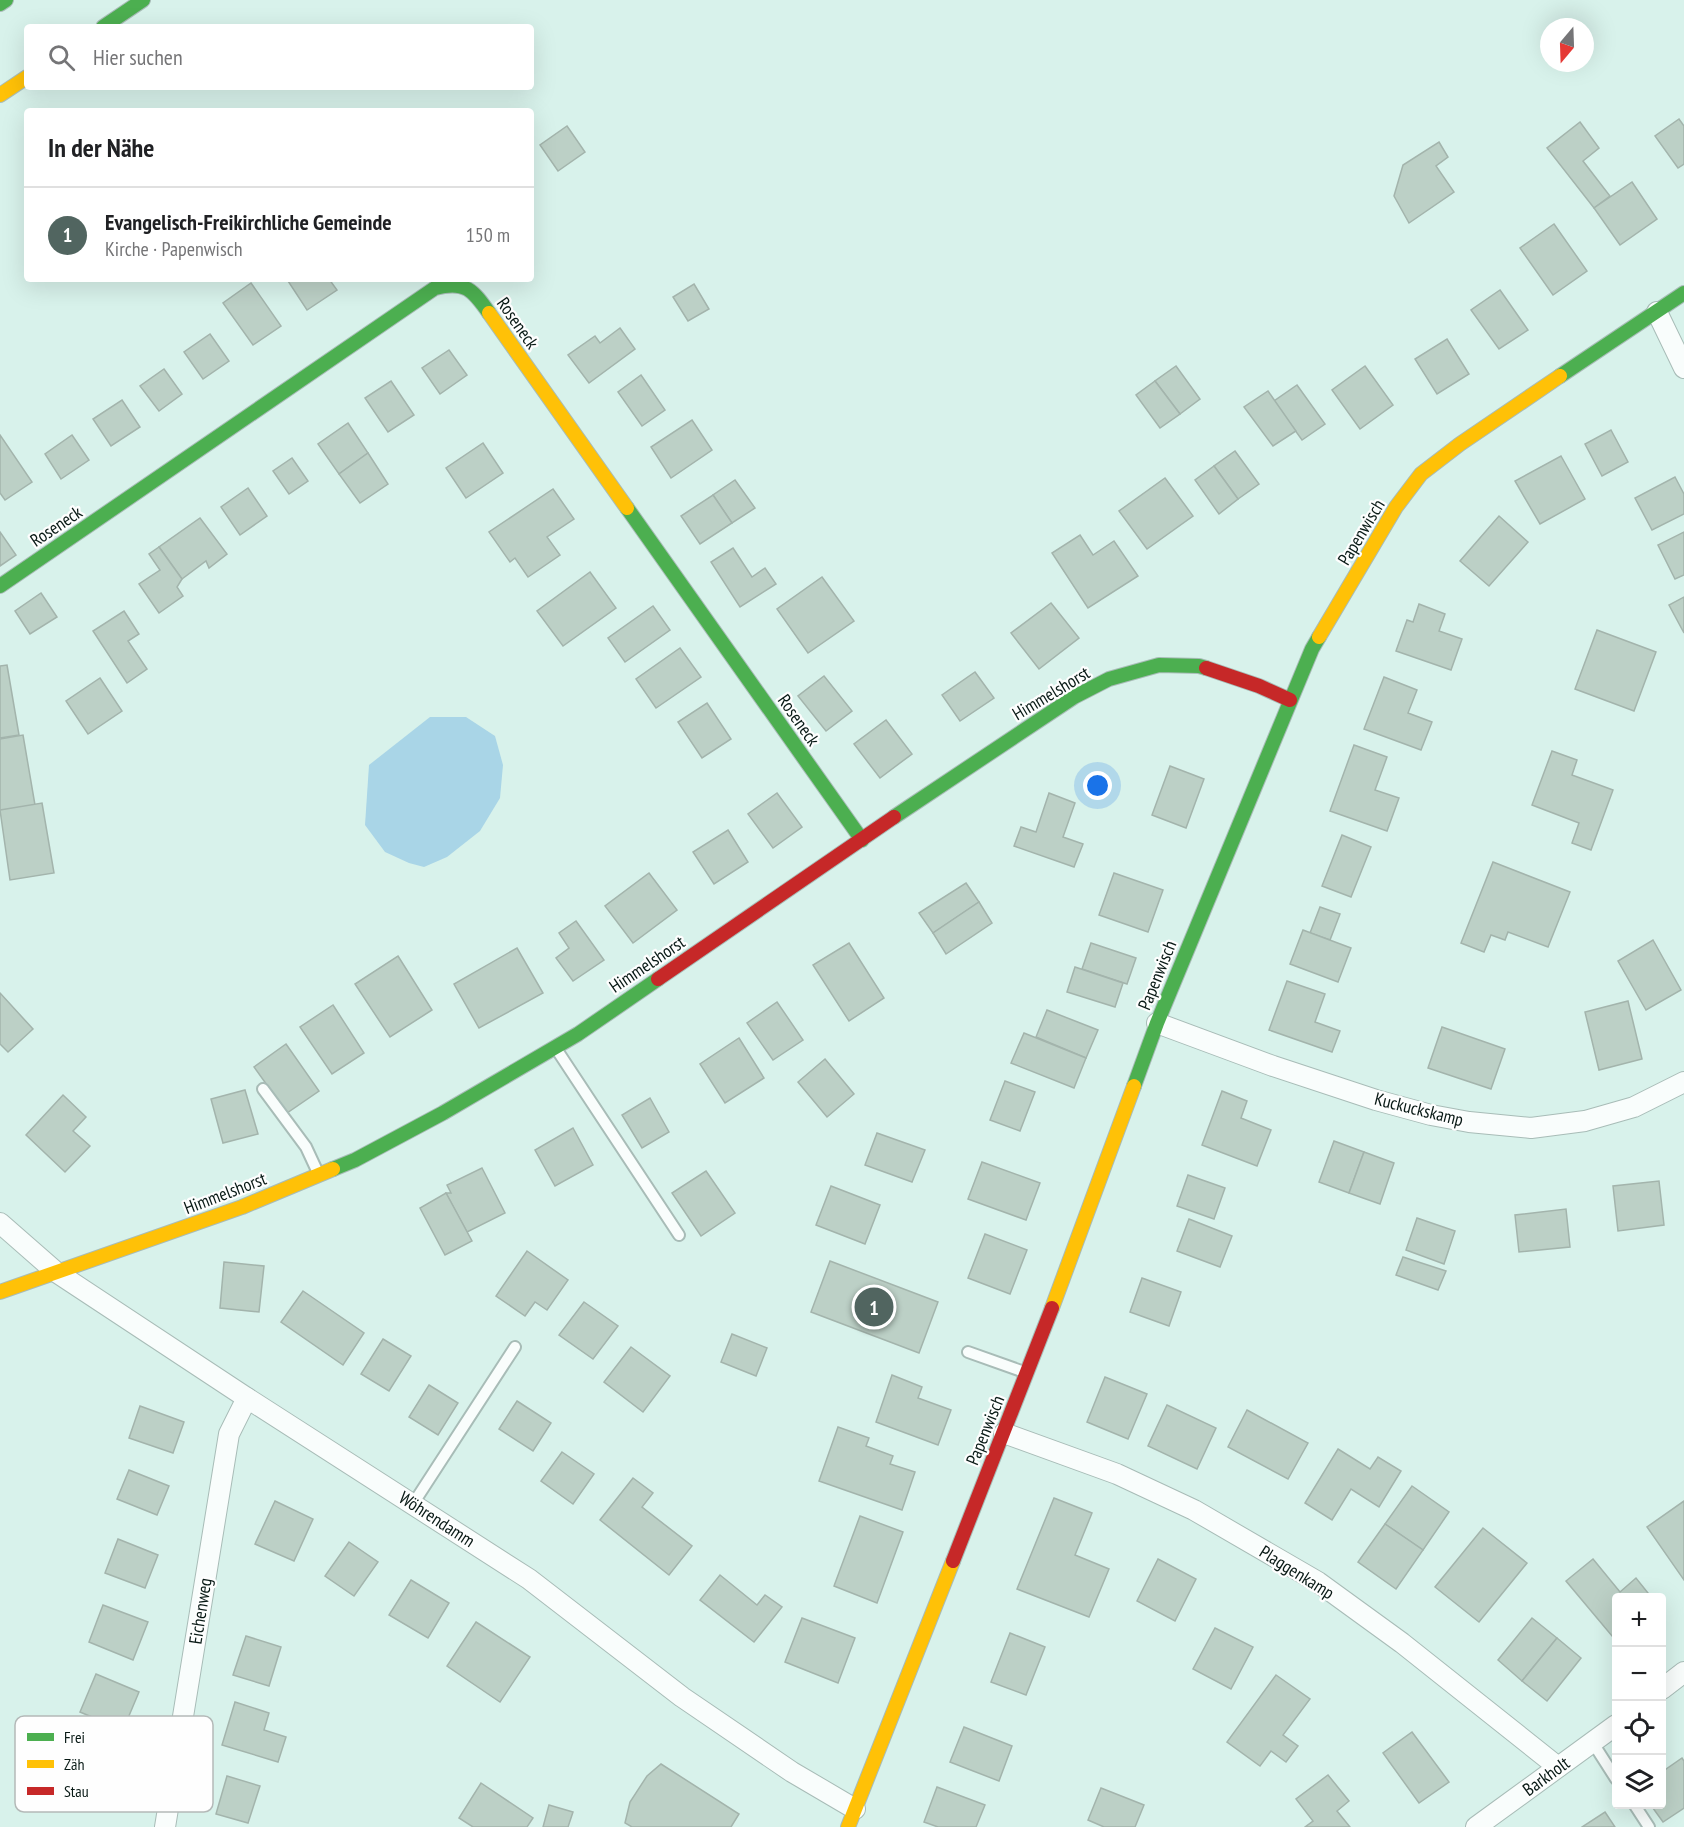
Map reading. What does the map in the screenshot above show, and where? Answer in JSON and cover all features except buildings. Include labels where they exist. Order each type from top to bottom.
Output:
[{"type":"main road","points":[[0,4],[6,0]]},
{"type":"main road","points":[[107,24],[143,0]]},
{"type":"main road","points":[[0,95],[24,79]]},
{"type":"main road","name":"Roseneck","points":[[0,586],[435,288],[450,284],[464,285],[475,293],[862,840]]},
{"type":"main road","name":"Papenwisch","points":[[852,1818],[1004,1433],[1157,1023],[1312,649],[1396,507],[1421,474],[1460,444],[1684,293]]},
{"type":"main road","name":"Himmelshorst","points":[[0,1292],[242,1207],[354,1160],[442,1113],[578,1034],[1056,709],[1109,679],[1159,665],[1198,666],[1259,686],[1290,700]]},
{"type":"street","points":[[1657,312],[1684,368]]},
{"type":"street","name":"Kuckuckskamp","points":[[1157,1023],[1273,1066],[1376,1100],[1431,1115],[1469,1122],[1531,1128],[1585,1121],[1634,1107],[1684,1082]]},
{"type":"street","name":"Wöhrendamm","points":[[0,1223],[56,1272],[247,1398],[530,1579],[682,1697],[792,1772],[852,1818]]},
{"type":"street","name":"Eichenweg","points":[[183,1716],[229,1434],[247,1398]]},
{"type":"street","name":"Plaggenkamp","points":[[1004,1433],[1117,1474],[1175,1501],[1309,1576],[1402,1643],[1558,1767]]},
{"type":"street","points":[[1666,1686],[1684,1672]]},
{"type":"street","name":"Barkholt","points":[[1476,1827],[1612,1729]]},
{"type":"street","name":"Eichenweg","points":[[165,1827],[167,1812]]},
{"type":"lane","points":[[555,1046],[679,1235]]},
{"type":"lane","points":[[263,1089],[306,1147],[319,1175]]},
{"type":"lane","points":[[413,1504],[515,1347]]},
{"type":"lane","points":[[968,1352],[1027,1373]]},
{"type":"lane","points":[[1593,1743],[1612,1772]]},
{"type":"lane","points":[[1637,1809],[1649,1827]]},
{"type":"water","points":[[430,717],[466,717],[495,736],[503,765],[500,798],[480,831],[447,857],[424,867],[385,852],[365,825],[369,765]]},
{"type":"traffic: fast","points":[[0,4],[6,0]]},
{"type":"traffic: fast","points":[[107,24],[143,0]]},
{"type":"traffic: fast","points":[[0,586],[435,288],[461,286],[473,293],[489,313]]},
{"type":"traffic: fast","points":[[1560,376],[1684,293]]},
{"type":"traffic: fast","points":[[627,508],[862,840]]},
{"type":"traffic: fast","points":[[1134,1086],[1157,1023],[1312,649],[1319,637]]},
{"type":"traffic: fast","points":[[894,817],[1074,697],[1109,679],[1159,665],[1206,668]]},
{"type":"traffic: fast","points":[[333,1169],[355,1160],[443,1113],[578,1034],[658,979]]},
{"type":"traffic: slow","points":[[0,95],[24,79]]},
{"type":"traffic: slow","points":[[489,313],[627,508]]},
{"type":"traffic: slow","points":[[1319,637],[1396,507],[1421,474],[1460,444],[1560,376]]},
{"type":"traffic: slow","points":[[1052,1308],[1134,1086]]},
{"type":"traffic: slow","points":[[0,1292],[242,1207],[333,1169]]},
{"type":"traffic: slow","points":[[848,1827],[953,1561]]},
{"type":"traffic: jam","points":[[1206,668],[1259,686],[1290,700]]},
{"type":"traffic: jam","points":[[658,979],[894,817]]},
{"type":"traffic: jam","points":[[953,1561],[1052,1308]]},
{"type":"place","name":"Evangelisch-Freikirchliche Gemeinde","points":[[874,1307]]}]
